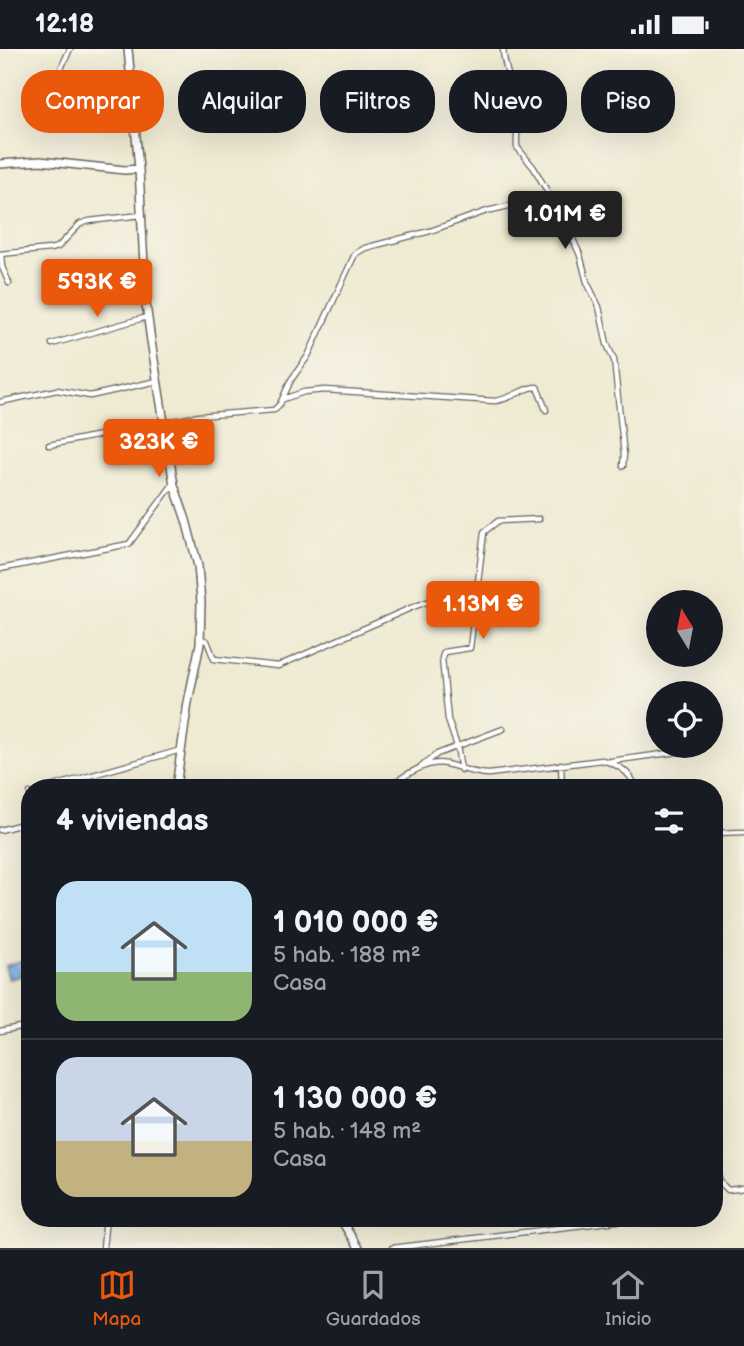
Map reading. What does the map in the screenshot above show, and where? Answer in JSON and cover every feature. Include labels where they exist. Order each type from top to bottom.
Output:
[{"type":"main road","points":[[128,49],[148,317],[173,483],[198,566],[202,616],[177,779]]},
{"type":"main road","points":[[0,164],[40,161],[125,170],[139,169]]},
{"type":"main road","points":[[345,1227],[358,1248]]},
{"type":"street","points":[[60,70],[70,49]]},
{"type":"street","points":[[503,49],[518,117],[517,147],[534,168],[576,244],[587,282],[602,318],[607,344],[614,360],[622,429],[623,466]]},
{"type":"street","points":[[49,445],[199,416],[274,410],[308,356],[355,254],[365,248],[430,231],[487,211],[548,197]]},
{"type":"street","points":[[9,283],[0,254],[50,250],[58,247],[80,224],[141,215]]},
{"type":"street","points":[[52,344],[148,317]]},
{"type":"street","points":[[0,402],[58,390],[90,397],[158,381]]},
{"type":"street","points":[[282,400],[304,392],[325,390],[495,401],[516,396],[530,387],[537,387],[546,410]]},
{"type":"street","points":[[0,569],[129,544],[173,483]]},
{"type":"street","points":[[461,770],[457,746],[448,720],[442,658],[444,652],[470,648],[484,532],[498,521],[539,519]]},
{"type":"street","points":[[200,639],[207,641],[214,659],[278,666],[413,607],[435,599],[461,598]]},
{"type":"street","points":[[400,779],[437,754],[503,729]]},
{"type":"street","points":[[79,779],[182,750]]},
{"type":"street","points":[[607,761],[646,756]]},
{"type":"street","points":[[418,769],[445,763],[472,773],[489,774],[602,760],[616,764],[633,779]]},
{"type":"street","points":[[561,764],[562,779]]},
{"type":"street","points":[[0,829],[21,824]]},
{"type":"street","points":[[723,833],[744,832]]},
{"type":"street","points":[[0,1031],[21,1027]]},
{"type":"street","points":[[723,1186],[728,1190],[744,1188]]},
{"type":"street","points":[[103,1248],[105,1227]]},
{"type":"street","points":[[392,1248],[567,1227]]},
{"type":"water","points":[[21,961],[21,976],[9,979],[5,966]]}]
